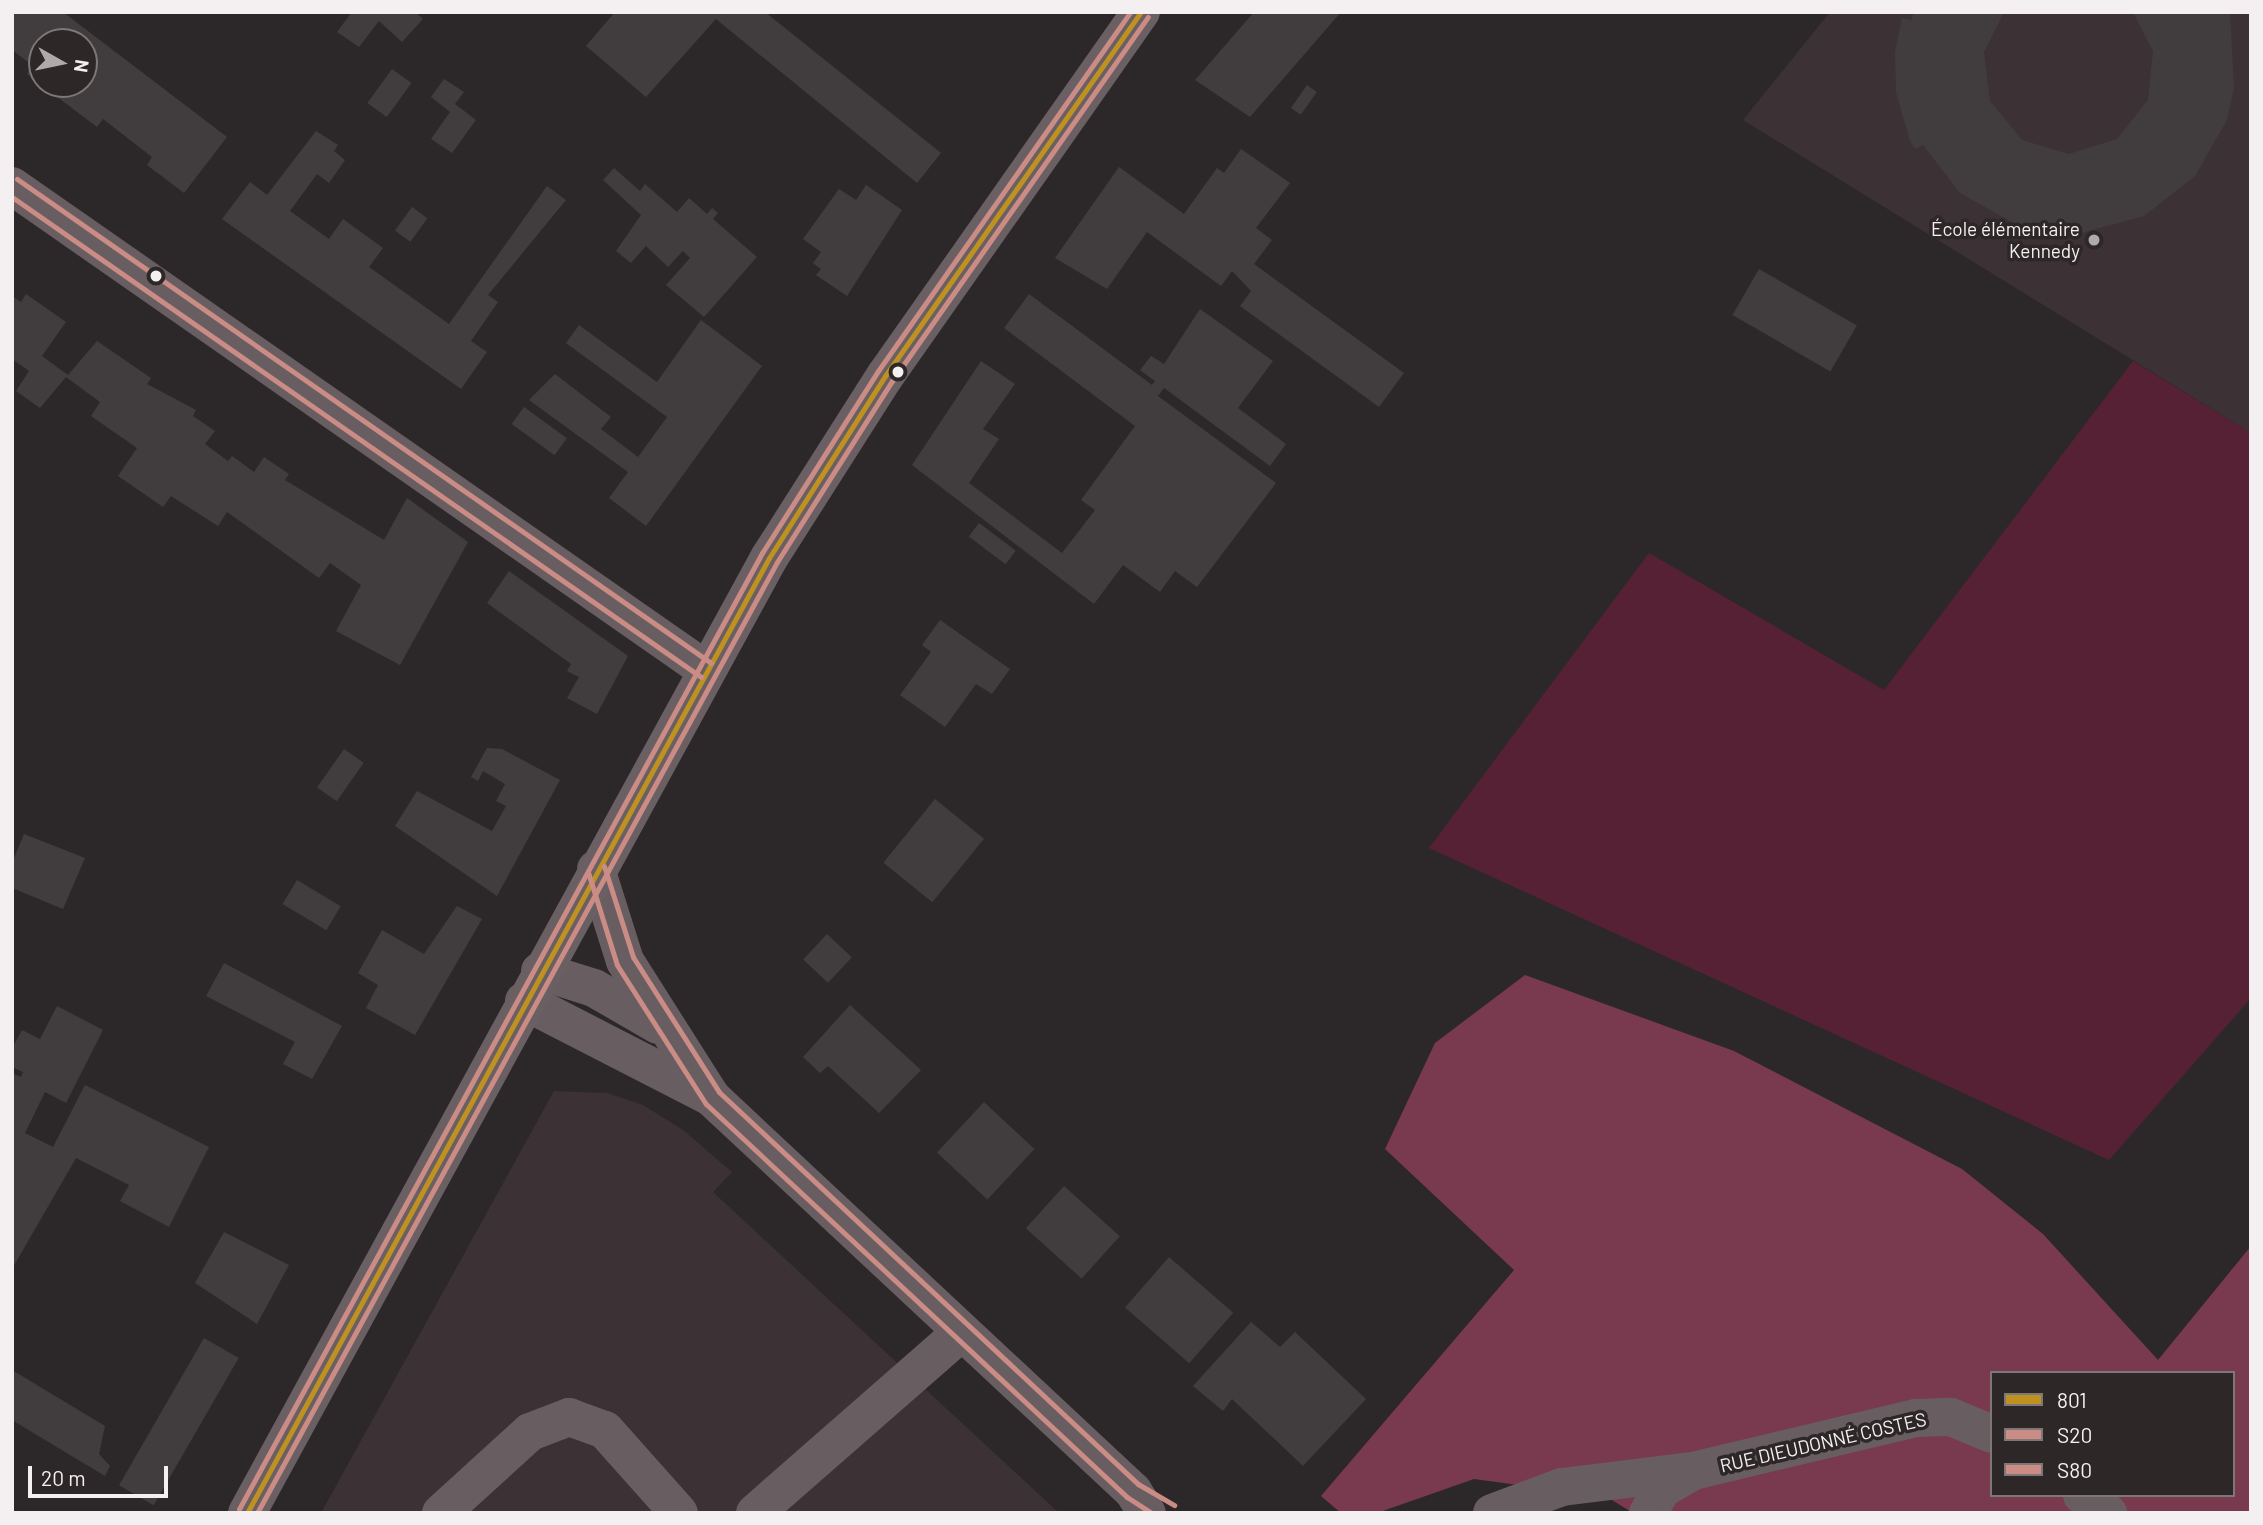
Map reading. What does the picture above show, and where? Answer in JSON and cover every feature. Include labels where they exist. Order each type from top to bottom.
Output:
[{"type":"main road","points":[[247,1513],[706,670],[871,396],[1141,12]]},
{"type":"street","points":[[12,186],[706,670]]},
{"type":"street","points":[[596,869],[612,931],[665,1031],[712,1098]]},
{"type":"street","points":[[532,986],[618,999],[665,1031]]},
{"type":"street","points":[[532,986],[712,1098],[1140,1502],[1170,1513]]},
{"type":"street","points":[[755,1513],[962,1332]]},
{"type":"street","name":"RUE DIEUDONNÉ COSTES","points":[[1492,1513],[1562,1487],[1693,1471],[1932,1416],[1990,1433]]},
{"type":"street","points":[[441,1513],[530,1432],[569,1417],[604,1430],[679,1513]]},
{"type":"street","name":"RUE DIEUDONNÉ COSTES","points":[[1648,1513],[1662,1489],[1693,1471]]},
{"type":"street","points":[[2085,1497],[2108,1513]]},
{"type":"shaded area","name":"École élémentaire Kennedy","points":[[1830,12],[2251,12],[2251,433],[1743,120]]},
{"type":"shaded area","points":[[2133,361],[2251,433],[2251,998],[2109,1160],[1429,848],[1649,553],[1884,690]]},
{"type":"shaded area","points":[[1525,975],[1734,1051],[1962,1169],[2043,1234],[2158,1360],[2251,1246],[2251,1513],[1633,1513],[1607,1497],[1474,1479],[1377,1513],[1341,1513],[1321,1496],[1514,1270],[1385,1149],[1435,1043]]},
{"type":"shaded area","points":[[554,1091],[607,1093],[643,1105],[683,1130],[732,1172],[713,1192],[1059,1513],[321,1513]]},
{"type":"building","points":[[12,12],[63,12],[84,28],[28,28],[28,62],[12,50]]},
{"type":"building","points":[[352,12],[415,12],[423,19],[402,42],[379,21],[359,47],[337,32]]},
{"type":"building","points":[[615,12],[765,12],[941,153],[917,183],[716,19],[646,97],[586,46]]},
{"type":"building","points":[[1254,12],[1341,12],[1250,117],[1195,80]]},
{"type":"building","points":[[1914,12],[2004,12],[1984,52],[1990,101],[2022,140],[2069,154],[2117,139],[2148,100],[2153,51],[2133,12],[2230,12],[2234,88],[2227,120],[2195,176],[2144,216],[2081,233],[2017,225],[1960,193],[1923,145],[1915,149],[1910,141],[1896,92],[1895,52],[1902,18],[1911,20]]},
{"type":"building","points":[[98,39],[227,137],[184,193],[147,165],[152,157],[103,119],[97,127],[59,98],[98,98]]},
{"type":"building","points":[[392,69],[411,83],[387,117],[367,103]]},
{"type":"building","points":[[444,79],[464,92],[455,104],[476,120],[452,153],[431,139],[450,112],[431,97]]},
{"type":"building","points":[[1307,85],[1317,92],[1301,115],[1291,108]]},
{"type":"building","points":[[316,131],[338,145],[334,151],[345,160],[329,183],[317,174],[290,211],[329,239],[343,219],[383,248],[369,267],[449,324],[547,186],[566,200],[488,295],[498,302],[471,341],[487,352],[461,389],[222,219],[250,182],[267,195]]},
{"type":"building","points":[[1241,149],[1290,183],[1256,228],[1272,240],[1254,264],[1404,373],[1379,407],[1240,306],[1251,291],[1232,271],[1221,286],[1147,232],[1107,289],[1055,258],[1119,167],[1184,214],[1217,168],[1224,173]]},
{"type":"building","points":[[614,168],[640,191],[645,184],[677,212],[689,198],[707,214],[712,208],[718,213],[713,219],[757,257],[704,317],[666,285],[690,258],[683,251],[668,267],[646,246],[631,263],[616,251],[641,215],[603,180]]},
{"type":"building","points":[[866,185],[902,210],[847,296],[816,275],[821,269],[813,263],[821,252],[803,239],[839,189],[856,200]]},
{"type":"building","points":[[412,207],[427,218],[410,242],[395,230]]},
{"type":"building","points":[[1759,269],[1857,326],[1830,371],[1732,315]]},
{"type":"building","points":[[26,294],[66,322],[42,356],[68,375],[97,341],[151,378],[147,384],[196,410],[193,416],[215,431],[205,444],[228,461],[232,456],[254,472],[264,457],[289,474],[285,480],[384,540],[407,498],[468,542],[400,665],[336,631],[361,585],[330,563],[319,578],[227,512],[218,526],[171,496],[163,507],[118,476],[137,448],[91,416],[100,402],[66,377],[40,408],[16,391],[29,371],[12,359],[12,296],[21,302]]},
{"type":"building","points":[[1029,294],[1152,385],[1155,381],[1140,370],[1151,356],[1164,364],[1200,309],[1273,361],[1238,408],[1286,444],[1270,466],[1164,388],[1158,396],[1276,483],[1197,587],[1175,571],[1160,592],[1123,565],[1094,604],[912,465],[981,361],[1015,384],[983,429],[999,439],[969,483],[1062,553],[1095,510],[1081,500],[1135,426],[1004,328]]},
{"type":"building","points":[[701,320],[762,366],[646,526],[609,498],[628,472],[529,400],[555,374],[611,417],[601,429],[638,457],[667,417],[566,343],[579,325],[657,382]]},
{"type":"building","points":[[524,407],[567,438],[555,455],[512,424]]},
{"type":"building","points":[[979,523],[1016,551],[1006,564],[969,537]]},
{"type":"building","points":[[509,571],[628,656],[597,714],[567,698],[579,677],[567,671],[571,664],[487,603]]},
{"type":"building","points":[[940,620],[1010,669],[992,694],[976,684],[945,727],[900,695],[931,652],[922,645]]},
{"type":"building","points":[[487,748],[502,749],[560,780],[497,896],[395,826],[417,791],[492,831],[506,806],[496,801],[505,784],[483,771],[478,781],[471,777]]},
{"type":"building","points":[[344,749],[364,763],[337,801],[317,788]]},
{"type":"building","points":[[935,799],[984,839],[932,902],[883,863]]},
{"type":"building","points":[[24,834],[85,858],[63,909],[12,888],[12,863]]},
{"type":"building","points":[[297,880],[341,906],[326,930],[283,904]]},
{"type":"building","points":[[457,906],[482,919],[415,1035],[366,1008],[378,985],[358,973],[382,930],[424,954]]},
{"type":"building","points":[[827,934],[852,957],[828,983],[803,960]]},
{"type":"building","points":[[224,963],[342,1026],[312,1079],[283,1064],[295,1042],[206,996]]},
{"type":"building","points":[[850,1005],[921,1070],[879,1113],[828,1066],[820,1073],[803,1057]]},
{"type":"building","points":[[57,1006],[103,1030],[66,1103],[45,1092],[25,1133],[53,1147],[85,1085],[209,1147],[169,1227],[120,1201],[129,1185],[76,1158],[12,1269],[12,1073],[21,1077],[23,1072],[12,1067],[12,1048],[22,1030],[40,1039]]},
{"type":"building","points":[[984,1102],[1034,1149],[987,1200],[937,1152]]},
{"type":"building","points":[[1064,1186],[1120,1236],[1082,1279],[1026,1228]]},
{"type":"building","points":[[224,1232],[289,1265],[257,1324],[195,1283]]},
{"type":"building","points":[[1169,1257],[1233,1313],[1189,1363],[1125,1308]]},
{"type":"building","points":[[1251,1322],[1280,1347],[1295,1332],[1366,1399],[1303,1466],[1232,1399],[1223,1411],[1193,1386]]},
{"type":"building","points":[[204,1338],[239,1358],[154,1505],[119,1485]]},
{"type":"building","points":[[12,1370],[105,1426],[99,1454],[110,1466],[105,1476],[12,1420]]},
{"type":"transit line","name":"S80","points":[[239,1509],[762,553],[878,371],[1130,12]]},
{"type":"transit line","name":"801","points":[[247,1513],[769,558],[885,376],[1141,12]]},
{"type":"transit line","name":"S20","points":[[257,1513],[777,562],[892,381],[1148,17]]},
{"type":"transit line","name":"S80","points":[[17,179],[711,663]]},
{"type":"transit line","name":"S20","points":[[12,197],[701,677]]},
{"type":"transit line","name":"S80","points":[[604,866],[633,957],[719,1092],[1138,1484],[1174,1505]]},
{"type":"transit line","name":"S20","points":[[588,872],[617,965],[706,1104],[1127,1497],[1152,1513]]},
{"type":"place","name":"École élémentaire Kennedy","points":[[2094,240]]}]
